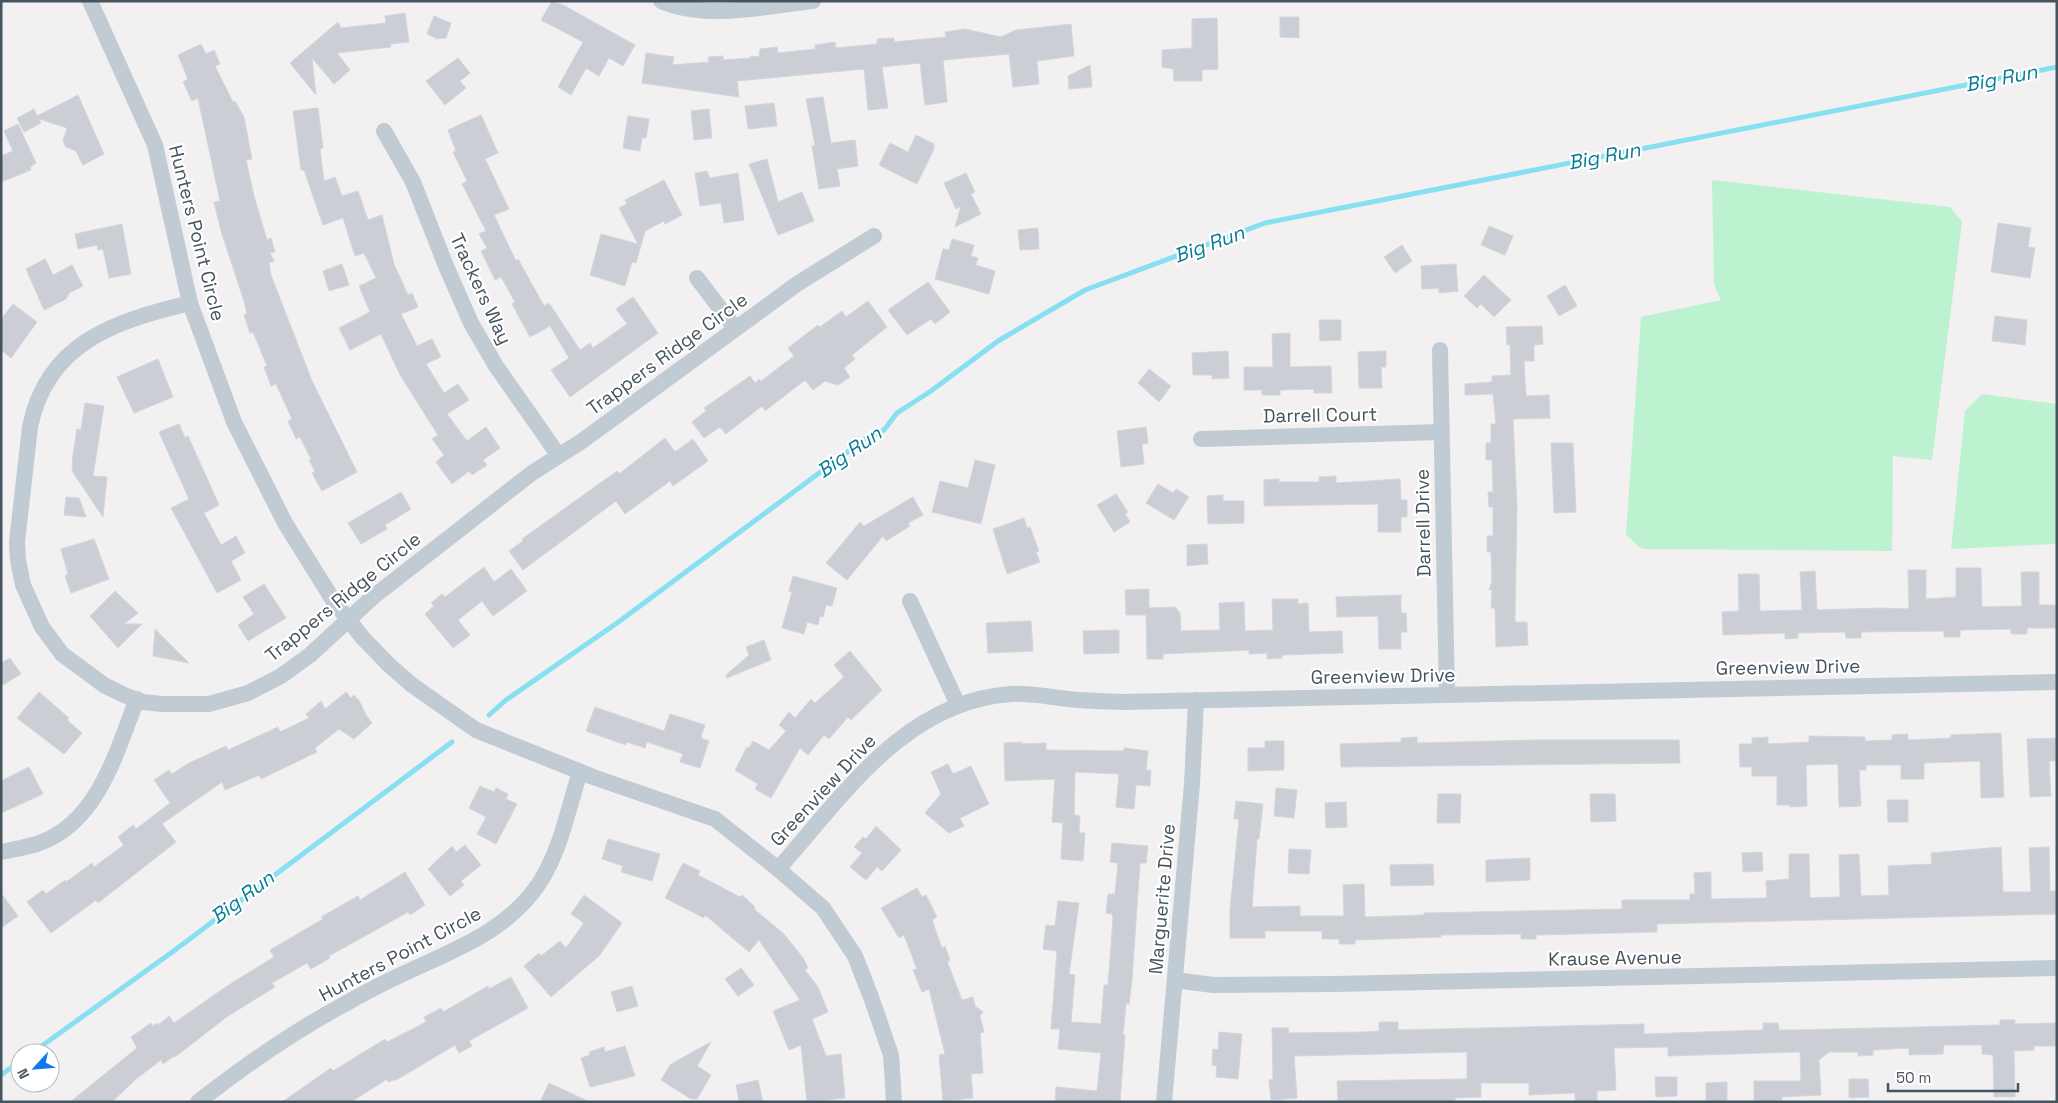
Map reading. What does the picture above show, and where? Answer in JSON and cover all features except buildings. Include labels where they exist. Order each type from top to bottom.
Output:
[{"type":"street","name":"Hunters Point Circle","points":[[90,1],[155,145],[190,303],[220,386],[251,458],[285,523],[333,600],[388,665],[476,730],[580,772],[715,820],[778,869],[823,908],[855,956],[891,1055],[894,1102]]},
{"type":"street","points":[[662,1],[683,8],[713,12],[813,1]]},
{"type":"street","name":"Trackers Way","points":[[384,131],[413,182],[471,323],[496,366],[559,456]]},
{"type":"street","name":"Trappers Ridge Circle","points":[[190,303],[108,327],[75,349],[49,378],[34,408],[30,427],[18,542],[23,585],[32,608],[62,654],[104,685],[137,700],[162,704],[202,704],[248,693],[280,676],[303,660],[348,619],[439,545],[559,456],[797,284],[874,236]]},
{"type":"street","points":[[697,278],[735,328]]},
{"type":"street","name":"Darrell Drive","points":[[1440,350],[1447,695]]},
{"type":"street","name":"Darrell Court","points":[[1201,439],[1441,432]]},
{"type":"street","points":[[910,601],[958,705]]},
{"type":"street","name":"Greenview Drive","points":[[778,869],[881,753],[922,722],[958,705],[985,697],[1012,694],[1121,702],[2057,682]]},
{"type":"street","points":[[1,852],[43,842],[63,830],[79,815],[92,800],[107,775],[137,700]]},
{"type":"street","name":"Marguerite Drive","points":[[1164,1102],[1192,784],[1196,700]]},
{"type":"street","name":"Hunters Point Circle","points":[[198,1102],[257,1057],[340,1006],[392,978],[479,938],[504,921],[523,904],[540,882],[553,858],[580,772]]},
{"type":"street","name":"Krause Avenue","points":[[1175,980],[1213,984],[1334,984],[2057,968]]},
{"type":"green space","points":[[1712,180],[1950,207],[1962,222],[1932,460],[1893,456],[1892,551],[1642,549],[1626,535],[1641,317],[1721,300],[1714,284]]},
{"type":"green space","points":[[1982,394],[2057,404],[2057,543],[2055,544],[1951,549],[1965,411]]},
{"type":"waterway","name":"Big Run","points":[[489,715],[506,700],[617,623],[865,439],[884,430],[897,413],[931,391],[998,341],[1085,290],[1265,223],[2057,67]]},
{"type":"waterway","name":"Big Run","points":[[46,1043],[175,950],[452,742]]},
{"type":"waterway","name":"Big Run","points":[[1,1075],[10,1068]]}]
